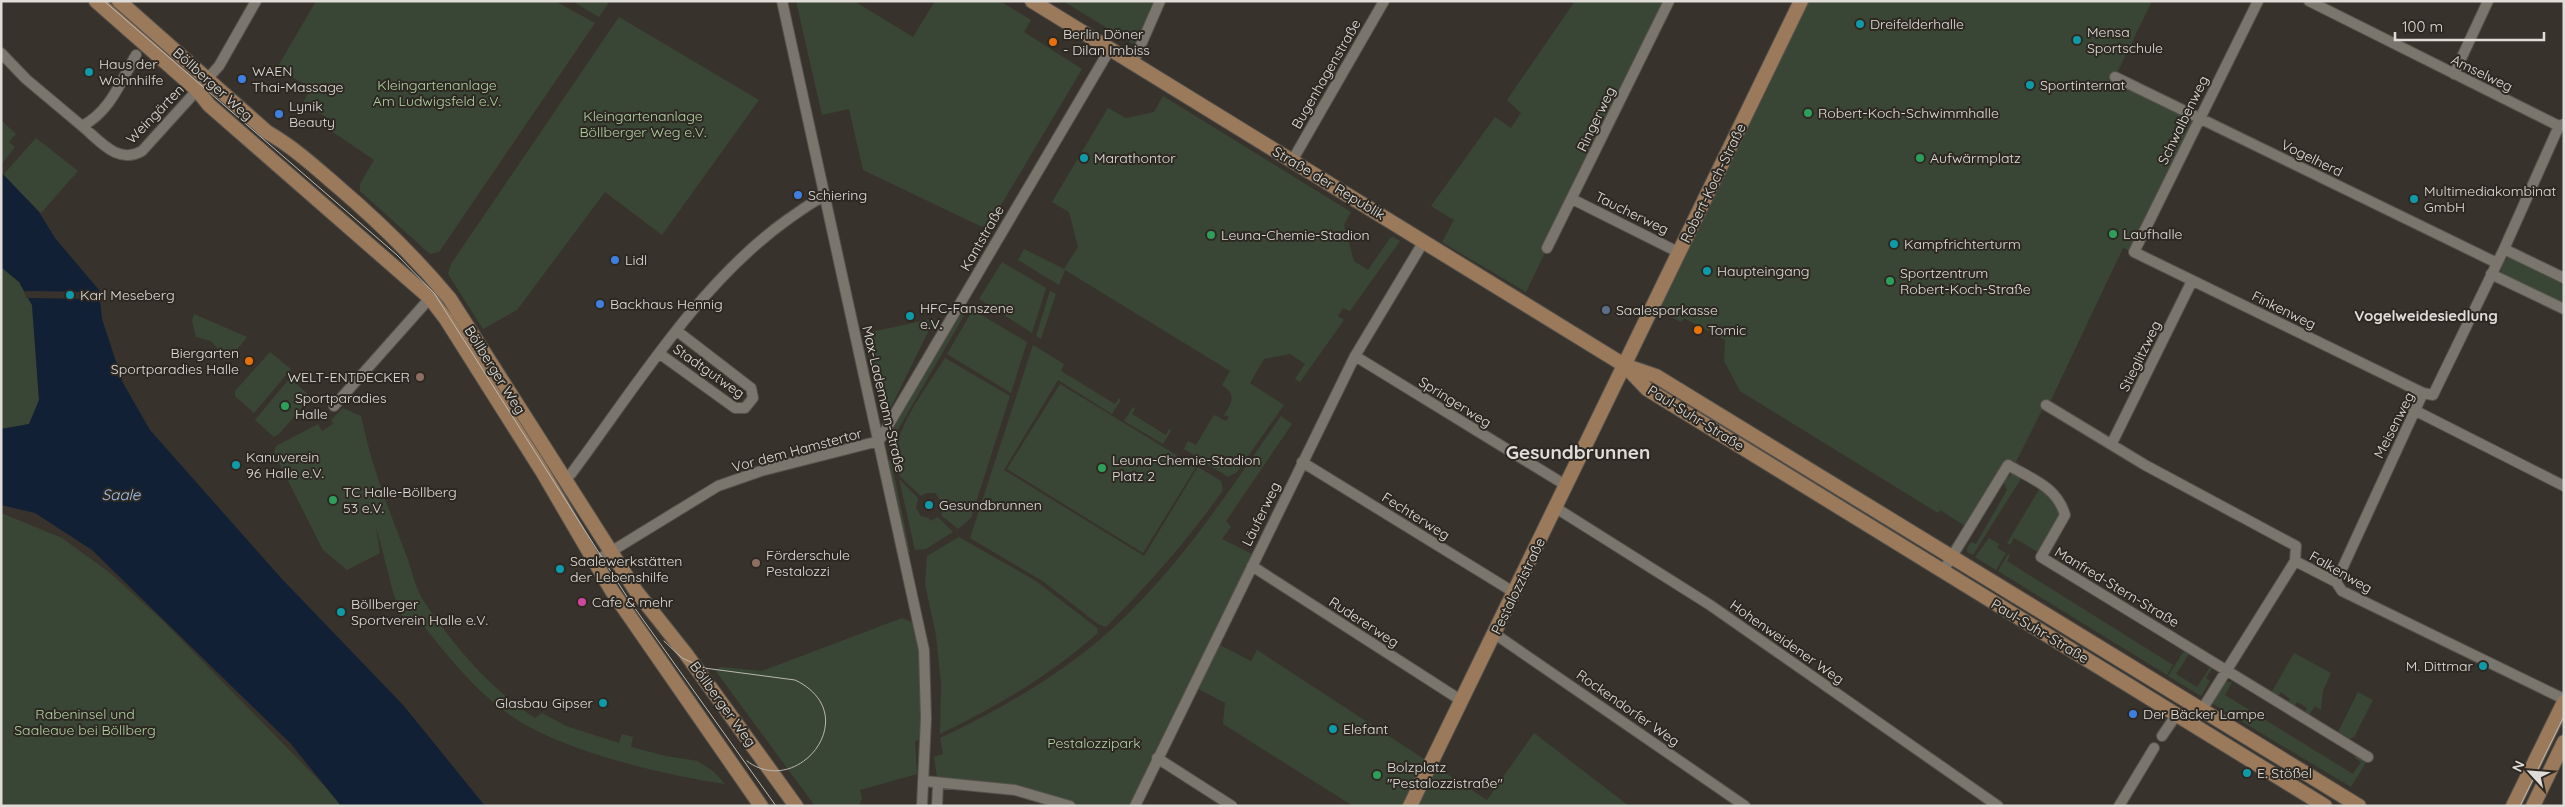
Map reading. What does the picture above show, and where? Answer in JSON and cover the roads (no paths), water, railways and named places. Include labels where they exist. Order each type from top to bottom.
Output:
[{"type":"street","name":"Böllberger Weg","points":[[96,1],[197,90],[209,105],[430,298],[446,319],[542,471],[594,562],[761,806]]},
{"type":"street","name":"Böllberger Weg","points":[[119,1],[267,132],[291,146],[362,208],[431,276],[450,299],[636,590],[686,654],[796,806]]},
{"type":"street","name":"Weingärten","points":[[1,53],[26,79],[116,154],[135,155],[142,151],[219,66],[256,1]]},
{"type":"street","name":"Max-Lademann-Straße","points":[[782,1],[880,441],[924,650],[924,781],[922,806]]},
{"type":"street","name":"Straße der Republik","points":[[1032,1],[1624,365]]},
{"type":"street","points":[[1133,63],[1160,1]]},
{"type":"street","name":"Bugenhagenstraße","points":[[1292,160],[1384,1]]},
{"type":"street","name":"Ringerweg","points":[[1547,248],[1668,1]]},
{"type":"street","name":"Robert-Koch-Straße","points":[[1624,365],[1801,1]]},
{"type":"street","name":"Schwalbenweg","points":[[2134,252],[2258,1]]},
{"type":"street","name":"Amselweg","points":[[2309,1],[2561,125]]},
{"type":"street","points":[[2454,74],[2488,1]]},
{"type":"street","name":"Kantstraße","points":[[880,441],[1110,49]]},
{"type":"street","points":[[82,126],[93,121],[106,109],[136,56]]},
{"type":"street","name":"Vogelherd","points":[[2115,77],[2497,263]]},
{"type":"street","name":"Meisenweg","points":[[2336,582],[2414,410],[2423,393],[2433,395],[2504,249],[2561,125]]},
{"type":"street","name":"Stadtgutweg","points":[[563,478],[571,474],[708,292],[749,250],[804,208],[825,196]]},
{"type":"street","name":"Taucherweg","points":[[1572,199],[1680,252]]},
{"type":"street","name":"Läuferweg","points":[[1135,806],[1355,356],[1424,241]]},
{"type":"street","points":[[2504,249],[2564,278]]},
{"type":"street","name":"Finkenweg","points":[[2134,252],[2423,393]]},
{"type":"street","points":[[2491,274],[2564,309]]},
{"type":"street","name":"Stieglitzweg","points":[[2112,443],[2192,281]]},
{"type":"street","points":[[334,406],[430,298]]},
{"type":"street","name":"Stadtgutweg","points":[[660,354],[735,408],[745,408],[752,398],[751,388],[678,331]]},
{"type":"street","name":"Springerweg","points":[[1355,356],[1567,486]]},
{"type":"street","name":"Pestalozzistraße","points":[[1410,806],[1567,486],[1624,365]]},
{"type":"street","name":"Paul-Suhr-Straße","points":[[1624,365],[1656,376],[2359,806]]},
{"type":"street","name":"Paul-Suhr-Straße","points":[[1624,365],[1647,389],[2325,806]]},
{"type":"street","name":"Falkenweg","points":[[2046,405],[2112,443],[2145,465],[2296,546],[2295,561],[2336,582],[2342,591],[2564,701]]},
{"type":"street","points":[[2414,410],[2564,486]]},
{"type":"street","name":"Vor dem Hamstertor","points":[[594,562],[718,486],[761,471],[880,441]]},
{"type":"street","name":"Fechterweg","points":[[1302,462],[1515,593]]},
{"type":"street","name":"Manfred-Stern-Straße","points":[[1944,571],[2008,465],[2051,490],[2061,501],[2065,515],[2041,557],[2368,757]]},
{"type":"street","name":"Hohenweidener Weg","points":[[1556,508],[1710,605],[1998,806]]},
{"type":"street","points":[[2193,724],[2228,671],[2295,561]]},
{"type":"street","name":"Rudererweg","points":[[1252,566],[1462,701]]},
{"type":"street","name":"Rockendorfer Weg","points":[[1495,634],[1745,806]]},
{"type":"street","points":[[2512,806],[2564,701]]},
{"type":"street","points":[[2162,736],[2177,714]]},
{"type":"street","points":[[2533,806],[2564,742]]},
{"type":"street","points":[[2119,806],[2154,748]]},
{"type":"street","points":[[1157,758],[1232,806]]},
{"type":"street","points":[[924,781],[938,784],[1015,790],[1070,806]]},
{"type":"street","points":[[937,806],[938,784]]},
{"type":"water","name":"Saale","points":[[1,172],[39,212],[55,238],[99,290],[102,319],[123,383],[150,430],[281,578],[404,706],[485,806],[341,806],[291,744],[92,550],[35,513],[1,505],[1,429],[29,424],[39,400],[32,305],[19,282],[1,267]]},
{"type":"tram line","points":[[104,1],[397,255],[434,293],[629,600],[776,806]]},
{"type":"tram line","points":[[664,641],[682,658],[704,668],[795,680],[815,695],[825,712],[824,731],[817,748],[803,761],[786,770],[767,770],[747,761]]},
{"type":"tram line","points":[[2520,806],[2564,716]]},
{"type":"place","name":"Dreifelderhalle","points":[[1860,24]]},
{"type":"place","name":"Mensa Sportschule","points":[[2077,40]]},
{"type":"place","name":"Berlin Döner - Dilan Imbiss","points":[[1053,42]]},
{"type":"place","name":"Haus der Wohnhilfe","points":[[89,72]]},
{"type":"place","name":"WAEN Thai-Massage","points":[[242,79]]},
{"type":"place","name":"Sportinternat","points":[[2030,85]]},
{"type":"place","name":"Robert-Koch-Schwimmhalle","points":[[1808,113]]},
{"type":"place","name":"Lynik Beauty","points":[[279,114]]},
{"type":"place","name":"Marathontor","points":[[1084,158]]},
{"type":"place","name":"Aufwärmplatz","points":[[1920,158]]},
{"type":"place","name":"Schiering","points":[[798,195]]},
{"type":"place","name":"Multimediakombinat GmbH","points":[[2414,199]]},
{"type":"place","name":"Laufhalle","points":[[2113,234]]},
{"type":"place","name":"Leuna-Chemie-Stadion","points":[[1211,235]]},
{"type":"place","name":"Kampfrichterturm","points":[[1894,244]]},
{"type":"place","name":"Lidl","points":[[615,260]]},
{"type":"place","name":"Haupteingang","points":[[1707,271]]},
{"type":"place","name":"Sportzentrum Robert-Koch-Straße","points":[[1890,281]]},
{"type":"place","name":"Karl Meseberg","points":[[70,295]]},
{"type":"place","name":"Backhaus Hennig","points":[[600,304]]},
{"type":"place","name":"Saalesparkasse","points":[[1606,310]]},
{"type":"place","name":"HFC-Fanszene e.V.","points":[[910,316]]},
{"type":"place","name":"Tomic","points":[[1698,330]]},
{"type":"place","name":"Biergarten Sportparadies Halle","points":[[249,361]]},
{"type":"place","name":"WELT-ENTDECKER","points":[[420,377]]},
{"type":"place","name":"Sportparadies Halle","points":[[285,406]]},
{"type":"place","name":"Kanuverein 96 Halle e.V.","points":[[236,465]]},
{"type":"place","name":"Leuna-Chemie-Stadion Platz 2","points":[[1102,468]]},
{"type":"place","name":"TC Halle-Böllberg 53 e.V.","points":[[333,500]]},
{"type":"place","name":"Gesundbrunnen","points":[[929,505]]},
{"type":"place","name":"Förderschule Pestalozzi","points":[[756,563]]},
{"type":"place","name":"Saalewerkstätten der Lebenshilfe","points":[[560,569]]},
{"type":"place","name":"Cafe & mehr","points":[[582,602]]},
{"type":"place","name":"Böllberger Sportverein Halle e.V.","points":[[341,612]]},
{"type":"place","name":"M. Dittmar","points":[[2483,666]]},
{"type":"place","name":"Glasbau Gipser","points":[[603,703]]},
{"type":"place","name":"Der Bäcker Lampe","points":[[2133,714]]},
{"type":"place","name":"Elefant","points":[[1333,729]]},
{"type":"place","name":"E. Stößel","points":[[2247,773]]},
{"type":"place","name":"Bolzplatz \"Pestalozzistraße\"","points":[[1377,775]]},
{"type":"district","name":"Vogelweidesiedlung","points":[[2426,315]]},
{"type":"district","name":"Gesundbrunnen","points":[[1578,452]]},
{"type":"park label","name":"Kleingartenanlage Am Ludwigsfeld e.V.","points":[[437,94]]},
{"type":"park label","name":"Kleingartenanlage Böllberger Weg e.V.","points":[[643,124]]},
{"type":"park label","name":"Rabeninsel und Saaleaue bei Böllberg","points":[[85,722]]},
{"type":"park label","name":"Pestalozzipark","points":[[1094,743]]}]
